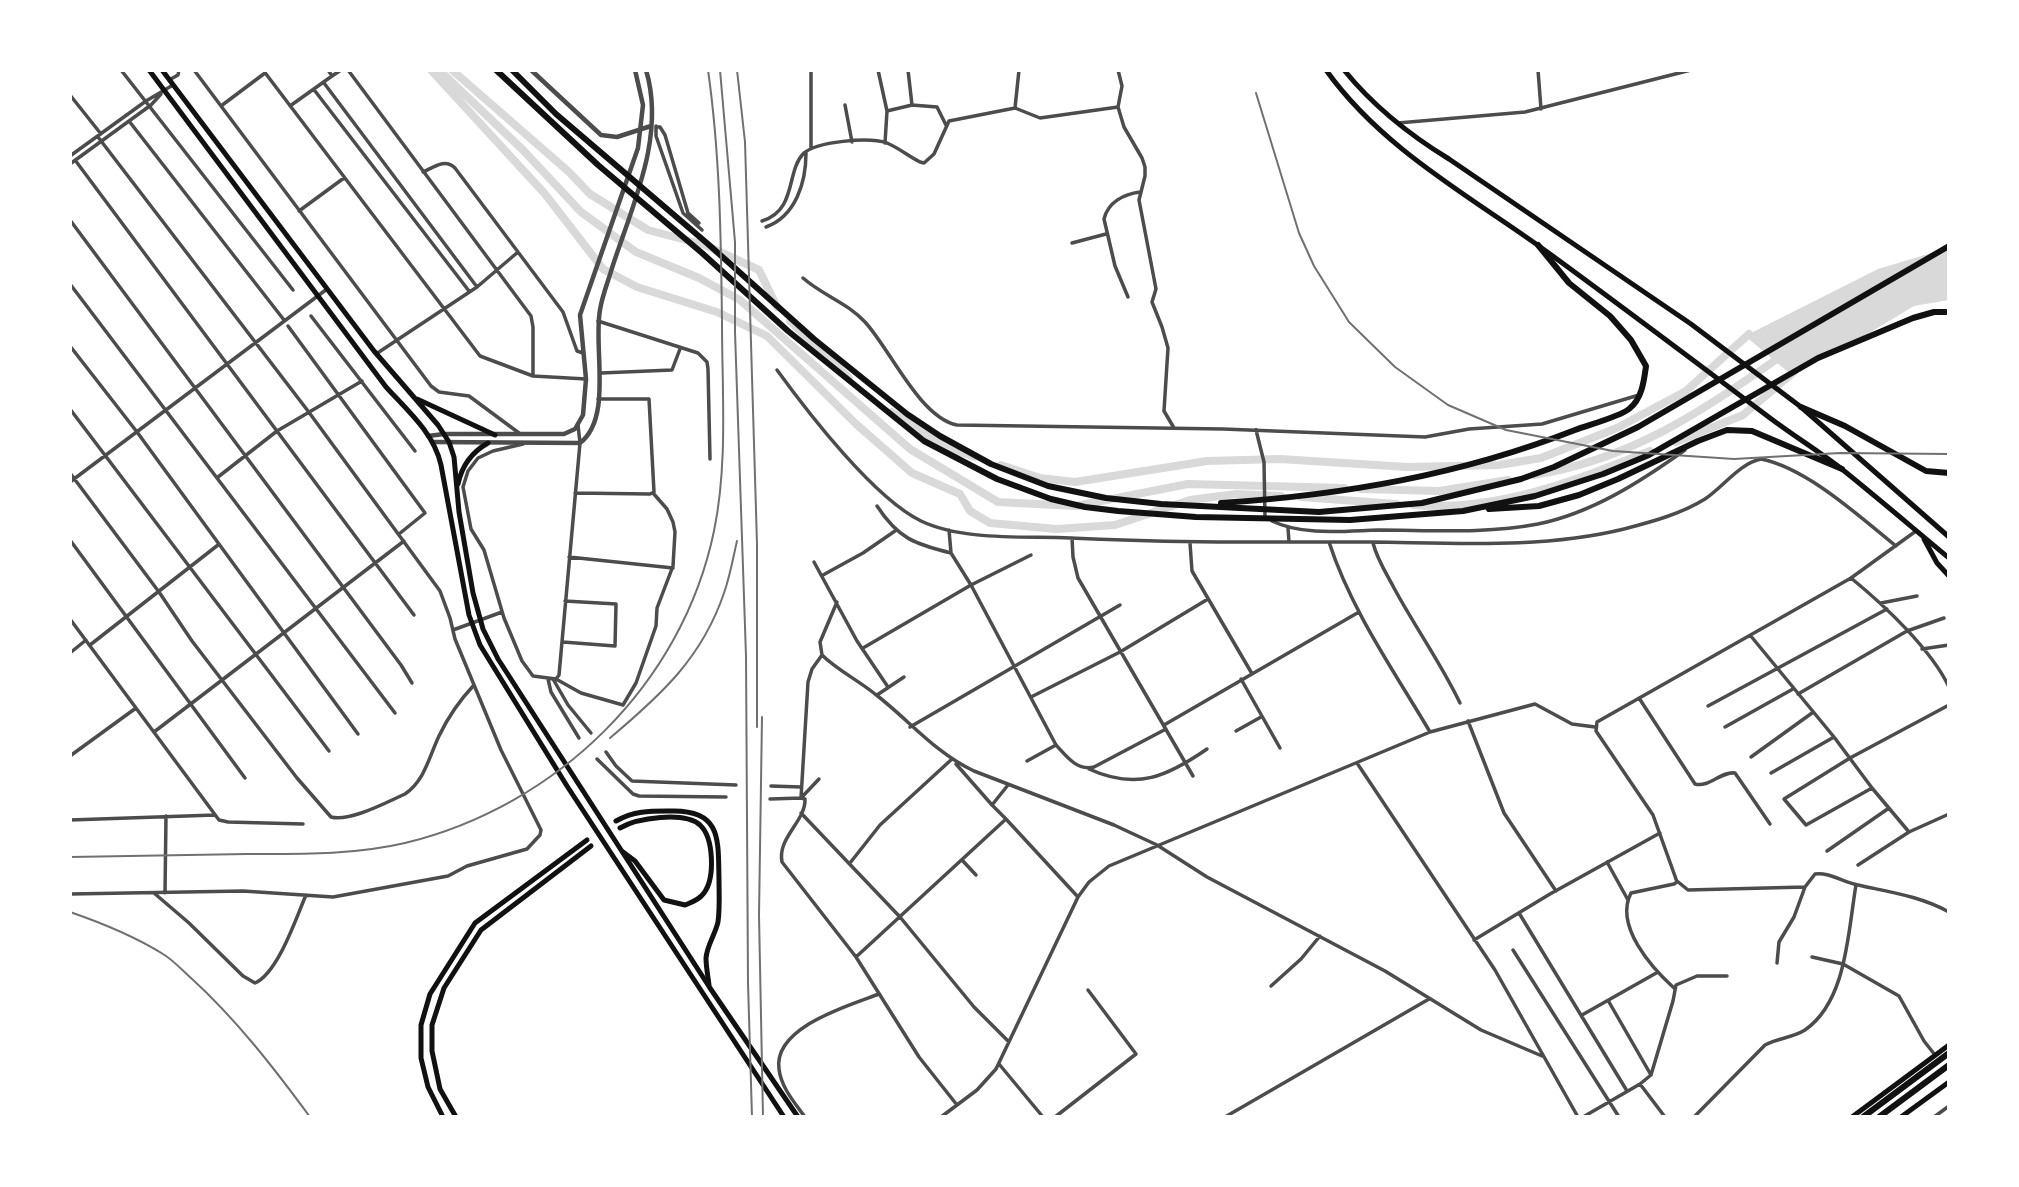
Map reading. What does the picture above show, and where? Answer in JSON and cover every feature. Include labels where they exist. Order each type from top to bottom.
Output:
[{"type":"highway","points":[[498,70],[598,165],[878,406],[924,441],[997,479],[1051,499],[1084,507],[1157,514],[1350,520],[1539,506],[1579,495],[1727,430],[1743,429],[1842,469]]},
{"type":"highway","points":[[512,70],[556,114],[814,338],[907,414],[991,464],[1048,486],[1106,498],[1308,511],[1355,510],[1422,503],[1521,479],[1554,467],[1638,426],[1949,246]]},
{"type":"highway","points":[[1195,505],[1354,490],[1461,468],[1555,438],[1629,409],[1641,394],[1646,366],[1631,340],[1610,316],[1569,283],[1538,245]]},
{"type":"highway","points":[[1463,511],[1535,496],[1615,469],[1648,454],[1818,358],[1913,318],[1934,312],[1949,312]]},
{"type":"highway","points":[[1801,407],[1845,426],[1926,471],[1949,472]]},
{"type":"highway","points":[[1863,1117],[1949,1054]]},
{"type":"highway","points":[[1879,1117],[1949,1065]]},
{"type":"main road","points":[[149,70],[386,387],[433,442],[441,465],[469,615],[480,645],[567,786],[784,1117]]},
{"type":"main road","points":[[1326,70],[1368,120],[1407,153],[1483,209],[1538,245],[1842,469],[1949,558]]},
{"type":"main road","points":[[1344,70],[1376,107],[1415,138],[1691,324],[1801,407],[1949,537]]},
{"type":"main road","points":[[163,71],[376,354],[449,442],[454,457],[459,512],[473,593],[483,629],[498,659],[710,988],[798,1117]]},
{"type":"main road","points":[[414,397],[495,435]]},
{"type":"main road","points":[[457,490],[466,462],[488,443]]},
{"type":"main road","points":[[1922,536],[1937,563],[1949,576]]},
{"type":"main road","points":[[616,821],[631,813],[687,811],[704,816],[714,829],[718,846],[718,923],[706,958],[710,988]]},
{"type":"main road","points":[[620,828],[636,820],[648,819],[682,818],[698,823],[707,836],[709,845],[710,875],[703,895],[685,905],[664,900],[635,861],[621,850]]},
{"type":"main road","points":[[443,1117],[428,1087],[421,1058],[421,1026],[430,994],[475,923],[587,840]]},
{"type":"main road","points":[[456,1117],[440,1088],[432,1051],[432,1025],[444,988],[481,930],[592,846]]},
{"type":"main road","points":[[1852,1117],[1949,1045]]},
{"type":"main road","points":[[1901,1117],[1949,1082]]},
{"type":"street","points":[[121,70],[293,290]]},
{"type":"street","points":[[70,164],[151,106],[178,75],[179,70]]},
{"type":"street","points":[[194,70],[434,389],[470,396],[521,435]]},
{"type":"street","points":[[328,70],[332,76]]},
{"type":"street","points":[[290,106],[315,91],[341,70]]},
{"type":"street","points":[[348,70],[533,321],[533,376]]},
{"type":"street","points":[[498,70],[636,194]]},
{"type":"street","points":[[531,70],[601,135],[617,137],[653,126],[660,127],[665,135],[688,213],[699,223]]},
{"type":"street","points":[[428,436],[564,434],[578,425],[583,415],[586,379],[580,314],[638,148],[642,93],[635,70]]},
{"type":"street","points":[[433,442],[580,443],[591,435],[596,422],[601,373],[598,345],[600,307],[649,151],[653,126],[652,92],[646,70]]},
{"type":"street","points":[[811,70],[811,148]]},
{"type":"street","points":[[878,70],[887,111],[885,143]]},
{"type":"street","points":[[908,70],[912,106]]},
{"type":"street","points":[[1015,108],[1019,70]]},
{"type":"street","points":[[1118,70],[1122,86],[1118,107],[1124,127],[1145,167],[1139,200],[1156,289],[1152,302],[1168,348],[1164,411],[1174,428]]},
{"type":"street","points":[[1538,70],[1541,109]]},
{"type":"street","points":[[1396,123],[1485,117],[1541,109],[1691,70]]},
{"type":"street","points":[[221,106],[264,71],[480,356],[533,376],[586,379]]},
{"type":"street","points":[[324,83],[477,287]]},
{"type":"street","points":[[70,155],[164,90]]},
{"type":"street","points":[[315,91],[469,291]]},
{"type":"street","points":[[70,95],[440,591],[454,639],[501,750],[538,824],[540,835],[527,849],[467,866],[448,876],[334,897],[243,891],[70,894]]},
{"type":"street","points":[[845,105],[852,142]]},
{"type":"street","points":[[887,111],[912,106],[937,107],[946,125]]},
{"type":"street","points":[[762,221],[770,219],[784,203],[796,166],[802,155],[811,148],[872,140],[885,143],[919,163],[924,163],[934,154],[946,125],[954,118],[1015,108],[1040,118],[1118,107]]},
{"type":"street","points":[[129,121],[284,320]]},
{"type":"street","points":[[653,126],[683,213],[702,230]]},
{"type":"street","points":[[766,227],[783,217],[795,201],[801,188],[806,153]]},
{"type":"street","points":[[75,160],[414,615]]},
{"type":"street","points":[[424,172],[445,162],[450,163],[563,312],[577,351],[584,353]]},
{"type":"street","points":[[629,174],[639,182]]},
{"type":"street","points":[[299,211],[344,178]]},
{"type":"street","points":[[1128,297],[1106,234],[1104,219],[1107,210],[1116,201],[1129,194],[1141,192]]},
{"type":"street","points":[[70,220],[247,455],[412,683]]},
{"type":"street","points":[[1072,243],[1106,234]]},
{"type":"street","points":[[376,354],[477,287],[518,252]]},
{"type":"street","points":[[803,278],[865,321],[925,404],[950,424],[1256,430],[1425,437],[1469,429],[1542,424],[1641,394]]},
{"type":"street","points":[[70,284],[395,713]]},
{"type":"street","points":[[72,481],[327,289]]},
{"type":"street","points":[[311,316],[415,451]]},
{"type":"street","points":[[598,321],[698,353],[707,362],[710,459]]},
{"type":"street","points":[[288,326],[425,513],[399,534]]},
{"type":"street","points":[[70,346],[137,432],[358,734]]},
{"type":"street","points":[[601,373],[672,370],[680,349]]},
{"type":"street","points":[[777,370],[800,402],[843,452],[892,502],[924,522],[949,530],[1190,543],[1495,543],[1596,535],[1658,520],[1689,507],[1704,499],[1749,463],[1761,459],[1783,466],[1821,487],[1896,546]]},
{"type":"street","points":[[218,477],[308,411],[362,381]]},
{"type":"street","points":[[524,443],[483,455],[468,471],[463,487],[471,529],[484,550],[502,612],[522,661],[533,676],[552,679],[581,692],[623,705],[636,683],[656,626],[657,608],[673,568],[675,532],[667,509],[653,493],[649,399],[598,399]]},
{"type":"street","points":[[70,409],[329,751]]},
{"type":"street","points":[[552,679],[559,675],[580,443],[578,425]]},
{"type":"street","points":[[1256,430],[1264,462],[1264,517],[1288,528],[1325,530],[1467,530],[1515,528],[1541,523],[1576,512],[1621,492],[1646,478],[1698,441]]},
{"type":"street","points":[[70,473],[72,481],[159,592],[192,641],[297,778],[335,819],[350,817],[405,794],[413,788],[422,776],[457,703],[474,685]]},
{"type":"street","points":[[575,494],[653,493]]},
{"type":"street","points":[[877,506],[895,531],[921,546],[951,553]]},
{"type":"street","points":[[1288,528],[1289,542]]},
{"type":"street","points":[[949,530],[951,553],[971,585],[1056,746],[1075,765],[1112,777],[1148,779],[1163,775],[1207,749]]},
{"type":"street","points":[[822,575],[863,553],[895,531]]},
{"type":"street","points":[[1595,727],[1602,719],[1851,578],[1916,531]]},
{"type":"street","points":[[1072,538],[1078,578],[1193,776]]},
{"type":"street","points":[[70,541],[245,778]]},
{"type":"street","points":[[154,732],[404,541]]},
{"type":"street","points":[[1329,542],[1339,572],[1359,612],[1430,733]]},
{"type":"street","points":[[1373,542],[1390,580],[1461,703]]},
{"type":"street","points":[[1190,543],[1192,571],[1251,673]]},
{"type":"street","points":[[90,646],[218,545]]},
{"type":"street","points":[[863,648],[971,585],[1031,555]]},
{"type":"street","points":[[569,556],[673,568]]},
{"type":"street","points":[[814,562],[888,687]]},
{"type":"street","points":[[1851,578],[1881,603],[1907,631],[1943,674],[1949,687]]},
{"type":"street","points":[[1881,603],[1917,596]]},
{"type":"street","points":[[1031,697],[1121,652],[1208,599]]},
{"type":"street","points":[[562,642],[615,646],[617,604],[565,601]]},
{"type":"street","points":[[801,798],[808,682],[812,669],[822,654],[820,642],[836,602]]},
{"type":"street","points":[[910,727],[1120,605]]},
{"type":"street","points":[[1708,706],[1887,609]]},
{"type":"street","points":[[453,630],[502,612]]},
{"type":"street","points":[[1089,769],[1359,612]]},
{"type":"street","points":[[1798,694],[1907,631],[1944,618]]},
{"type":"street","points":[[70,619],[219,820],[303,824]]},
{"type":"street","points":[[1749,635],[1909,832]]},
{"type":"street","points":[[70,653],[86,640]]},
{"type":"street","points":[[1922,649],[1949,645]]},
{"type":"street","points":[[822,654],[877,695],[910,727],[952,759],[1078,897]]},
{"type":"street","points":[[1943,674],[1949,673]]},
{"type":"street","points":[[877,695],[904,677]]},
{"type":"street","points":[[552,679],[568,705],[592,733]]},
{"type":"street","points":[[552,679],[551,692],[579,738]]},
{"type":"street","points":[[1241,679],[1280,748]]},
{"type":"street","points":[[1725,727],[1793,689]]},
{"type":"street","points":[[1639,698],[1695,784],[1702,786],[1732,772],[1770,824]]},
{"type":"street","points":[[942,1117],[977,1090],[999,1064],[1078,897],[1089,881],[1109,866],[1157,845],[1430,733],[1468,721],[1535,704],[1572,724],[1595,727],[1647,806],[1677,881],[1688,890],[1805,887]]},
{"type":"street","points":[[1872,788],[1806,825],[1784,799],[1850,758],[1949,705]]},
{"type":"street","points":[[70,755],[136,708]]},
{"type":"street","points":[[1751,757],[1812,713]]},
{"type":"street","points":[[1236,731],[1261,717]]},
{"type":"street","points":[[1468,721],[1504,813],[1556,891]]},
{"type":"street","points":[[1771,773],[1834,737]]},
{"type":"street","points":[[1027,761],[1056,746]]},
{"type":"street","points":[[606,752],[632,781],[736,785]]},
{"type":"street","points":[[597,759],[633,794],[639,796],[726,797]]},
{"type":"street","points":[[952,759],[1157,845],[1207,877],[1385,971],[1481,1030],[1542,1056]]},
{"type":"street","points":[[850,863],[880,825],[952,759]]},
{"type":"street","points":[[1357,764],[1495,970],[1542,1056],[1581,1117],[1651,1075],[1673,1002],[1674,989],[1680,981],[1688,978],[1727,976]]},
{"type":"street","points":[[801,798],[819,779]]},
{"type":"street","points":[[992,805],[1008,784]]},
{"type":"street","points":[[771,786],[802,787]]},
{"type":"street","points":[[770,799],[801,798],[806,801],[781,852],[782,862],[856,957],[928,1069],[957,1105]]},
{"type":"street","points":[[1827,851],[1889,808]]},
{"type":"street","points":[[801,813],[900,917],[974,1007],[1009,1042]]},
{"type":"street","points":[[70,820],[215,814]]},
{"type":"street","points":[[1858,865],[1909,832],[1949,814]]},
{"type":"street","points":[[165,893],[166,816]]},
{"type":"street","points":[[856,957],[1006,819]]},
{"type":"street","points":[[1474,940],[1660,833]]},
{"type":"street","points":[[962,860],[976,875]]},
{"type":"street","points":[[1607,862],[1629,900]]},
{"type":"street","points":[[1777,963],[1779,942],[1794,917],[1805,887],[1815,874],[1928,901],[1949,912]]},
{"type":"street","points":[[1674,989],[1658,972],[1632,934],[1628,919],[1631,893],[1674,884],[1677,881]]},
{"type":"street","points":[[1694,1117],[1765,1045],[1775,1039],[1791,1037],[1820,1018],[1827,1009],[1843,964],[1856,885]]},
{"type":"street","points":[[155,893],[190,923],[243,976],[255,983],[266,974],[278,957],[306,895]]},
{"type":"street","points":[[1519,913],[1627,1091]]},
{"type":"street","points":[[1271,986],[1301,959],[1320,936]]},
{"type":"street","points":[[1513,950],[1619,1117]]},
{"type":"street","points":[[1812,957],[1843,964],[1899,996],[1935,1055]]},
{"type":"street","points":[[1582,1015],[1658,972]]},
{"type":"street","points":[[1055,1117],[1136,1054],[1088,990]]},
{"type":"street","points":[[805,1117],[786,1090],[779,1071],[781,1053],[790,1039],[807,1024],[879,994]]},
{"type":"street","points":[[1225,1117],[1429,999]]},
{"type":"street","points":[[1609,1002],[1651,1075]]},
{"type":"street","points":[[999,1064],[1043,1117]]},
{"type":"street","points":[[1640,1084],[1665,1117]]},
{"type":"street","points":[[1934,1117],[1949,1106]]},
{"type":"shaded area","points":[[1949,246],[1949,300],[1914,306],[1856,341],[1794,372],[1749,334],[1878,269]]},
{"type":"waterway","points":[[431,70],[545,194],[603,269],[637,287],[717,312],[767,336],[856,424],[912,473],[960,494],[970,511],[990,523],[1057,529],[1115,525],[1190,500],[1236,494],[1281,496]]},
{"type":"waterway","points":[[439,70],[523,150],[581,212],[636,252],[699,278],[740,300],[910,449],[998,502],[1076,506],[1188,484],[1344,488]]},
{"type":"waterway","points":[[452,70],[569,172],[590,194],[648,230],[705,245],[759,270],[777,307]]},
{"type":"waterway","points":[[790,321],[849,378]]},
{"type":"waterway","points":[[1001,465],[1040,478],[1075,482],[1207,461],[1280,459],[1407,467],[1499,465],[1541,458],[1617,428],[1686,391],[1749,334],[1794,372],[1743,415],[1676,442]]},
{"type":"waterway","points":[[1534,475],[1601,458],[1662,432],[1720,398],[1777,359]]},
{"type":"waterway","points":[[892,412],[945,447],[975,457]]},
{"type":"waterway","points":[[1413,505],[1444,506],[1504,499],[1563,483],[1650,451]]},
{"type":"waterway","points":[[1361,489],[1439,491],[1508,480]]},
{"type":"waterway","points":[[1301,497],[1397,504]]},
{"type":"railway","points":[[70,857],[327,853],[405,843],[461,825],[513,800],[561,769],[604,731],[642,688],[674,640],[698,587],[714,531],[721,480],[723,427],[720,228],[715,133],[708,70]]},
{"type":"railway","points":[[720,70],[735,242],[735,332],[746,656],[748,983],[752,1117]]},
{"type":"railway","points":[[737,70],[745,142],[757,544],[757,727]]},
{"type":"railway","points":[[1256,93],[1299,233],[1314,266],[1349,322],[1395,367],[1448,405],[1506,430],[1613,451],[1734,459],[1840,453],[1949,454]]},
{"type":"railway","points":[[610,738],[663,690],[692,656],[715,616],[730,574],[737,541]]},
{"type":"railway","points":[[762,717],[759,915],[763,1117]]},
{"type":"railway","points":[[70,912],[106,925],[167,956],[239,1027],[310,1117]]}]
